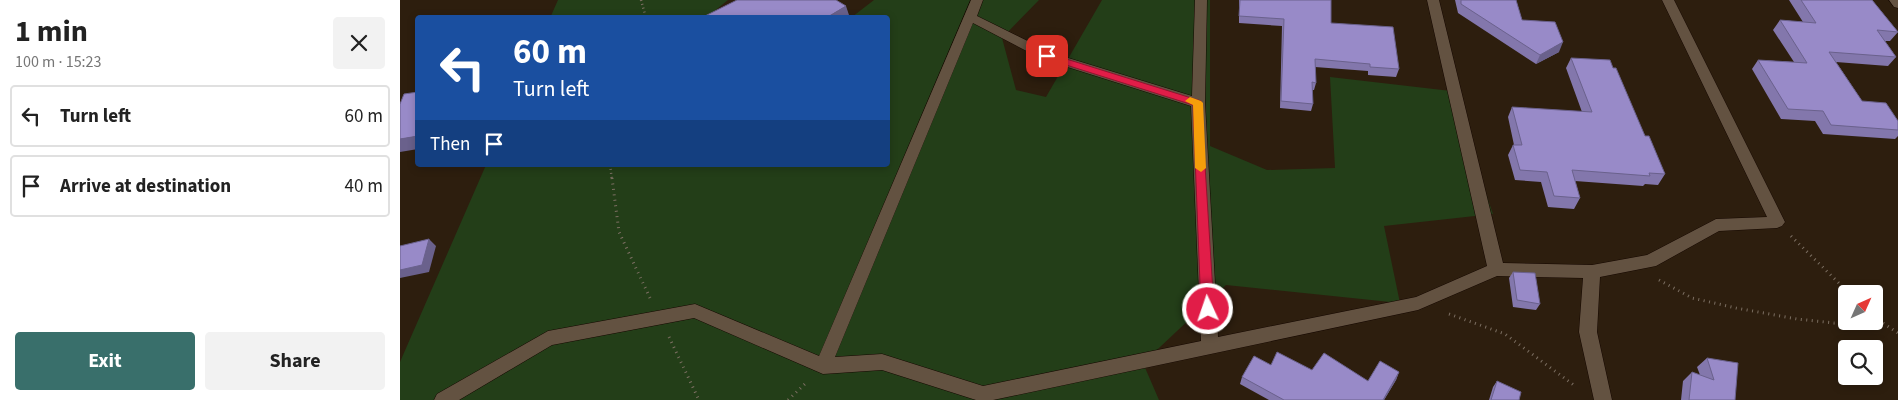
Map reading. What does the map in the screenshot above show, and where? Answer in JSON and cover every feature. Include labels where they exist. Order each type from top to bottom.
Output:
[{"type":"street","points":[[823,366],[977,0]]},
{"type":"street","points":[[1201,0],[1198,103],[1210,346]]},
{"type":"street","points":[[1433,0],[1496,269]]},
{"type":"street","points":[[443,400],[548,338],[695,311],[823,366],[882,362],[983,394],[1418,304],[1496,269],[1592,272],[1650,261],[1716,225],[1777,222],[1668,0]]},
{"type":"street","points":[[1895,0],[1898,4]]},
{"type":"street","points":[[970,16],[1047,56],[1198,103]]},
{"type":"street","points":[[1592,272],[1588,332],[1603,400]]},
{"type":"path","points":[[641,0],[645,15]]},
{"type":"path","points":[[610,167],[619,232],[699,400]]},
{"type":"path","points":[[1777,222],[1841,285]]},
{"type":"path","points":[[1635,264],[1660,281],[1692,298],[1797,319],[1838,323]]},
{"type":"path","points":[[1418,304],[1505,334],[1579,389]]},
{"type":"path","points":[[1883,324],[1898,333]]},
{"type":"green space","points":[[558,0],[728,0],[709,15],[551,15]]},
{"type":"green space","points":[[874,0],[1039,0],[1002,38],[1016,90],[1046,97],[1102,0],[1210,0],[1210,146],[1267,170],[1335,168],[1330,77],[1451,91],[1493,214],[1384,226],[1400,303],[1226,285],[1143,363],[1159,400],[400,400],[400,362],[485,167],[890,167],[890,15],[855,15]]},
{"type":"building","points":[[737,0],[836,0],[846,6],[831,15],[707,15]]},
{"type":"building","points":[[1240,0],[1331,0],[1331,23],[1393,27],[1399,69],[1370,67],[1370,64],[1315,59],[1316,83],[1312,82],[1313,104],[1281,101],[1284,19],[1239,16]]},
{"type":"building","points":[[1461,0],[1516,0],[1522,20],[1555,22],[1563,42],[1540,55],[1461,4]]},
{"type":"building","points":[[1801,0],[1872,0],[1898,32],[1877,30],[1896,57],[1829,52],[1862,101],[1886,103],[1898,121],[1898,130],[1831,125],[1823,111],[1788,109],[1758,60],[1807,63],[1780,20],[1816,23]]},
{"type":"building","points":[[1571,58],[1610,60],[1613,68],[1616,68],[1645,136],[1649,136],[1665,174],[1649,173],[1650,176],[1572,170],[1580,198],[1554,196],[1547,172],[1520,170],[1513,145],[1522,145],[1512,107],[1592,112]]},
{"type":"building","points":[[415,92],[415,136],[400,139],[400,104],[404,94]]},
{"type":"building","points":[[429,239],[422,265],[400,270],[400,246]]},
{"type":"building","points":[[1513,272],[1535,273],[1540,304],[1517,300]]},
{"type":"building","points":[[1277,352],[1312,370],[1324,353],[1368,381],[1380,361],[1399,372],[1383,400],[1284,400],[1242,377],[1254,356],[1271,365]]},
{"type":"building","points":[[1707,358],[1738,363],[1735,400],[1689,400],[1692,372],[1714,380]]},
{"type":"building","points":[[1497,381],[1521,392],[1519,400],[1491,400]]},
{"type":"slow traffic","points":[[1190,101],[1198,103],[1201,168]]},
{"type":"route","points":[[1047,56],[1198,103],[1208,309]]}]
